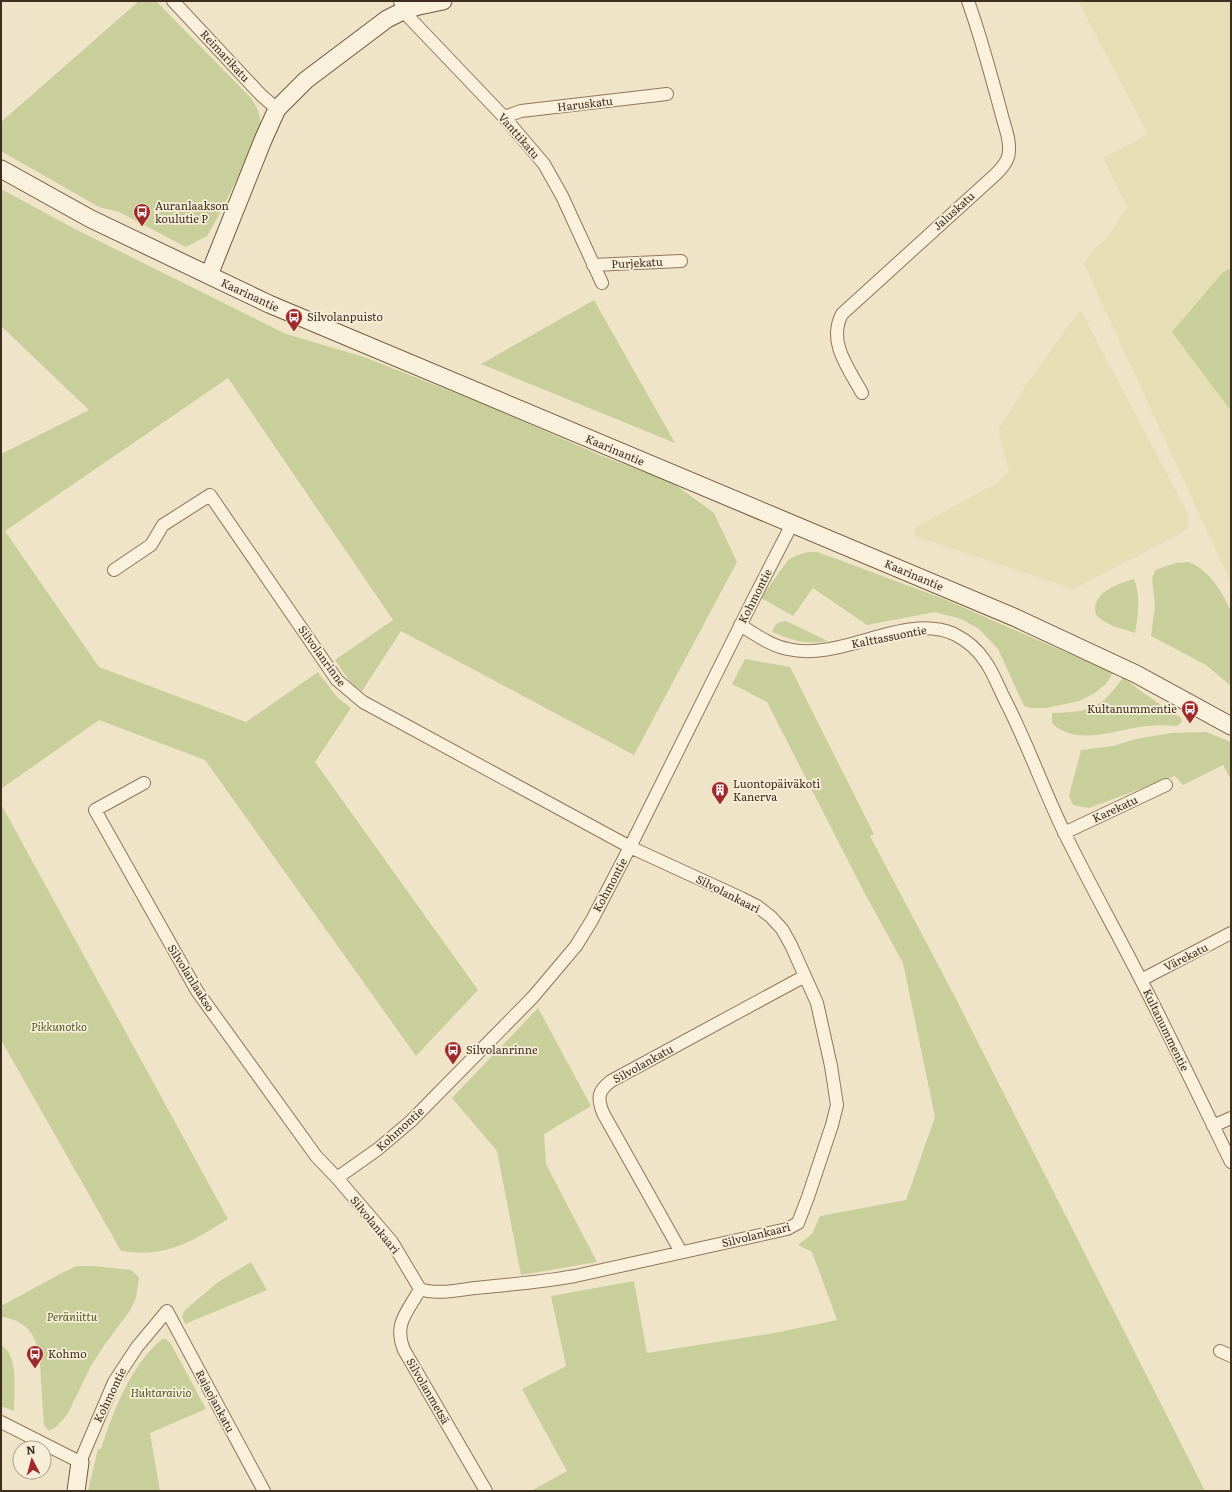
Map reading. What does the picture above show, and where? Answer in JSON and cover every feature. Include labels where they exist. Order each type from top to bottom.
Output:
[{"type":"main road","points":[[209,275],[263,140],[277,109],[306,80],[402,6],[419,6],[443,1]]},
{"type":"main road","name":"Kaarinantie","points":[[1,169],[91,219],[269,304],[1023,621],[1136,674],[1231,726]]},
{"type":"main road","name":"Kohmontie","points":[[76,1491],[80,1462]]},
{"type":"street","name":"Reimarikatu","points":[[174,1],[261,95],[277,109]]},
{"type":"street","name":"Jaluskatu","points":[[862,393],[841,355],[838,346],[836,329],[842,314],[996,174],[1008,157],[1009,150],[1007,134],[996,92],[968,1]]},
{"type":"street","name":"Vanttikatu","points":[[402,6],[533,150],[554,181],[602,283]]},
{"type":"street","name":"Haruskatu","points":[[504,117],[521,111],[667,94]]},
{"type":"street","name":"Purjekatu","points":[[593,265],[681,261]]},
{"type":"street","name":"Silvolanrinne","points":[[114,570],[151,545],[163,525],[210,495],[332,673],[343,686],[363,702],[630,847]]},
{"type":"street","name":"Kohmontie","points":[[337,1178],[378,1149],[411,1121],[533,997],[576,946],[592,920],[630,847],[740,625],[792,524]]},
{"type":"street","name":"Kalttassuontie","points":[[740,625],[773,644],[787,649],[800,651],[830,649],[914,629],[931,628],[954,634],[975,649],[985,661],[1018,725]]},
{"type":"street","name":"Kultanummentie","points":[[1018,725],[1064,833],[1141,980],[1231,1162]]},
{"type":"street","name":"Silvolanlaakso","points":[[144,783],[95,810],[197,991],[316,1156],[337,1178]]},
{"type":"street","name":"Karekatu","points":[[1064,833],[1166,785]]},
{"type":"street","name":"Silvolankaari","points":[[337,1178],[392,1242],[420,1289],[429,1291],[542,1282],[604,1270],[787,1229],[798,1223],[832,1125],[837,1105],[831,1066],[817,1003],[791,944],[782,929],[771,917],[756,906],[630,847]]},
{"type":"street","name":"Värekatu","points":[[1141,980],[1231,934]]},
{"type":"street","name":"Silvolankatu","points":[[681,1252],[604,1113],[600,1104],[599,1095],[604,1086],[611,1081],[805,976]]},
{"type":"street","points":[[1213,1126],[1231,1118]]},
{"type":"street","name":"Silvolanmetsä","points":[[420,1289],[400,1325],[401,1341],[404,1350],[486,1491]]},
{"type":"street","name":"Kohmontie","points":[[80,1462],[114,1382],[132,1354],[167,1311]]},
{"type":"street","name":"Rajaojankatu","points":[[167,1311],[264,1491]]},
{"type":"street","points":[[1,1422],[80,1462]]},
{"type":"shaded area","points":[[1078,1],[1231,1],[1231,268],[1223,272],[1173,332],[1231,411],[1231,583],[1084,264],[1093,250],[1108,237],[1127,207],[1103,158],[1148,134]]},
{"type":"shaded area","points":[[1081,311],[1188,514],[1188,526],[1184,532],[1073,589],[914,536],[916,527],[997,483],[1009,471],[998,431],[1024,388],[1071,322]]},
{"type":"green space","points":[[139,1],[156,1],[251,98],[260,115],[259,135],[219,215],[207,236],[186,247],[119,212],[99,207],[1,151],[1,122]]},
{"type":"green space","points":[[1,189],[75,229],[286,334],[364,357],[486,405],[602,456],[673,483],[714,513],[737,562],[634,755],[401,631],[362,691],[351,683],[335,660],[393,620],[228,378],[5,531],[99,667],[246,722],[318,672],[337,697],[351,708],[315,762],[478,990],[416,1056],[205,760],[99,720],[1,789],[1,454],[89,410],[1,326]]},
{"type":"green space","points":[[1231,268],[1231,411],[1172,332],[1223,272]]},
{"type":"green space","points":[[594,300],[675,443],[481,364]]},
{"type":"green space","points":[[808,552],[817,552],[944,599],[1113,673],[1106,684],[1093,694],[1079,701],[1046,708],[1032,708],[1024,706],[998,649],[979,629],[961,619],[935,612],[867,625],[813,588],[793,616],[761,598],[788,560],[797,555]]},
{"type":"green space","points":[[1189,562],[1203,570],[1209,576],[1219,589],[1231,611],[1231,686],[1206,665],[1151,636],[1155,606],[1152,579],[1155,570],[1176,563]]},
{"type":"green space","points":[[1134,579],[1138,592],[1138,613],[1135,633],[1106,623],[1097,616],[1095,609],[1099,597],[1109,589]]},
{"type":"green space","points":[[786,621],[828,641],[812,643],[787,638],[772,632],[777,624]]},
{"type":"green space","points":[[745,659],[790,667],[874,834],[870,836],[955,997],[1205,1491],[531,1491],[567,1471],[522,1389],[566,1366],[551,1296],[634,1281],[647,1353],[774,1333],[837,1320],[812,1252],[798,1245],[812,1234],[820,1216],[906,1200],[935,1117],[903,963],[864,892],[767,702],[732,684]]},
{"type":"green space","points":[[1123,677],[1142,692],[1181,718],[1182,722],[1177,726],[1149,726],[1094,735],[1071,734],[1061,730],[1052,723],[1052,713],[1085,710],[1094,707],[1108,696]]},
{"type":"green space","points":[[1206,732],[1231,742],[1231,780],[1223,765],[1183,785],[1175,776],[1089,808],[1073,805],[1069,796],[1081,750],[1113,746],[1136,739],[1171,733]]},
{"type":"green space","name":"Pikkunotko","points":[[1,804],[228,1219],[202,1235],[178,1246],[152,1252],[137,1253],[121,1251],[1,1040]]},
{"type":"green space","points":[[538,1008],[591,1106],[544,1134],[546,1164],[597,1262],[521,1275],[497,1151],[452,1098]]},
{"type":"green space","points":[[251,1262],[267,1290],[185,1324],[182,1316],[185,1310],[218,1282]]},
{"type":"green space","name":"Peräniittu","points":[[77,1266],[131,1270],[139,1277],[136,1298],[131,1309],[91,1366],[67,1415],[56,1427],[49,1431],[44,1425],[40,1360],[35,1340],[31,1332],[24,1325],[15,1320],[3,1317],[1,1319],[1,1306]]},
{"type":"green space","name":"Huhtaraivio","points":[[162,1339],[166,1339],[171,1344],[206,1409],[150,1433],[160,1491],[88,1491],[98,1449],[101,1449],[117,1404],[132,1375],[141,1362]]},
{"type":"green space","points":[[1,1345],[7,1350],[13,1365],[15,1385],[14,1411],[1,1406]]},
{"type":"place","name":"Auranlaakson koulutie P","points":[[142,227]]},
{"type":"place","name":"Silvolanpuisto","points":[[294,332]]},
{"type":"place","name":"Kultanummentie","points":[[1190,724]]},
{"type":"place","name":"Luontopäiväkoti Kanerva","points":[[720,805]]},
{"type":"place","name":"Silvolanrinne","points":[[453,1065]]},
{"type":"place","name":"Kohmo","points":[[35,1369]]}]
